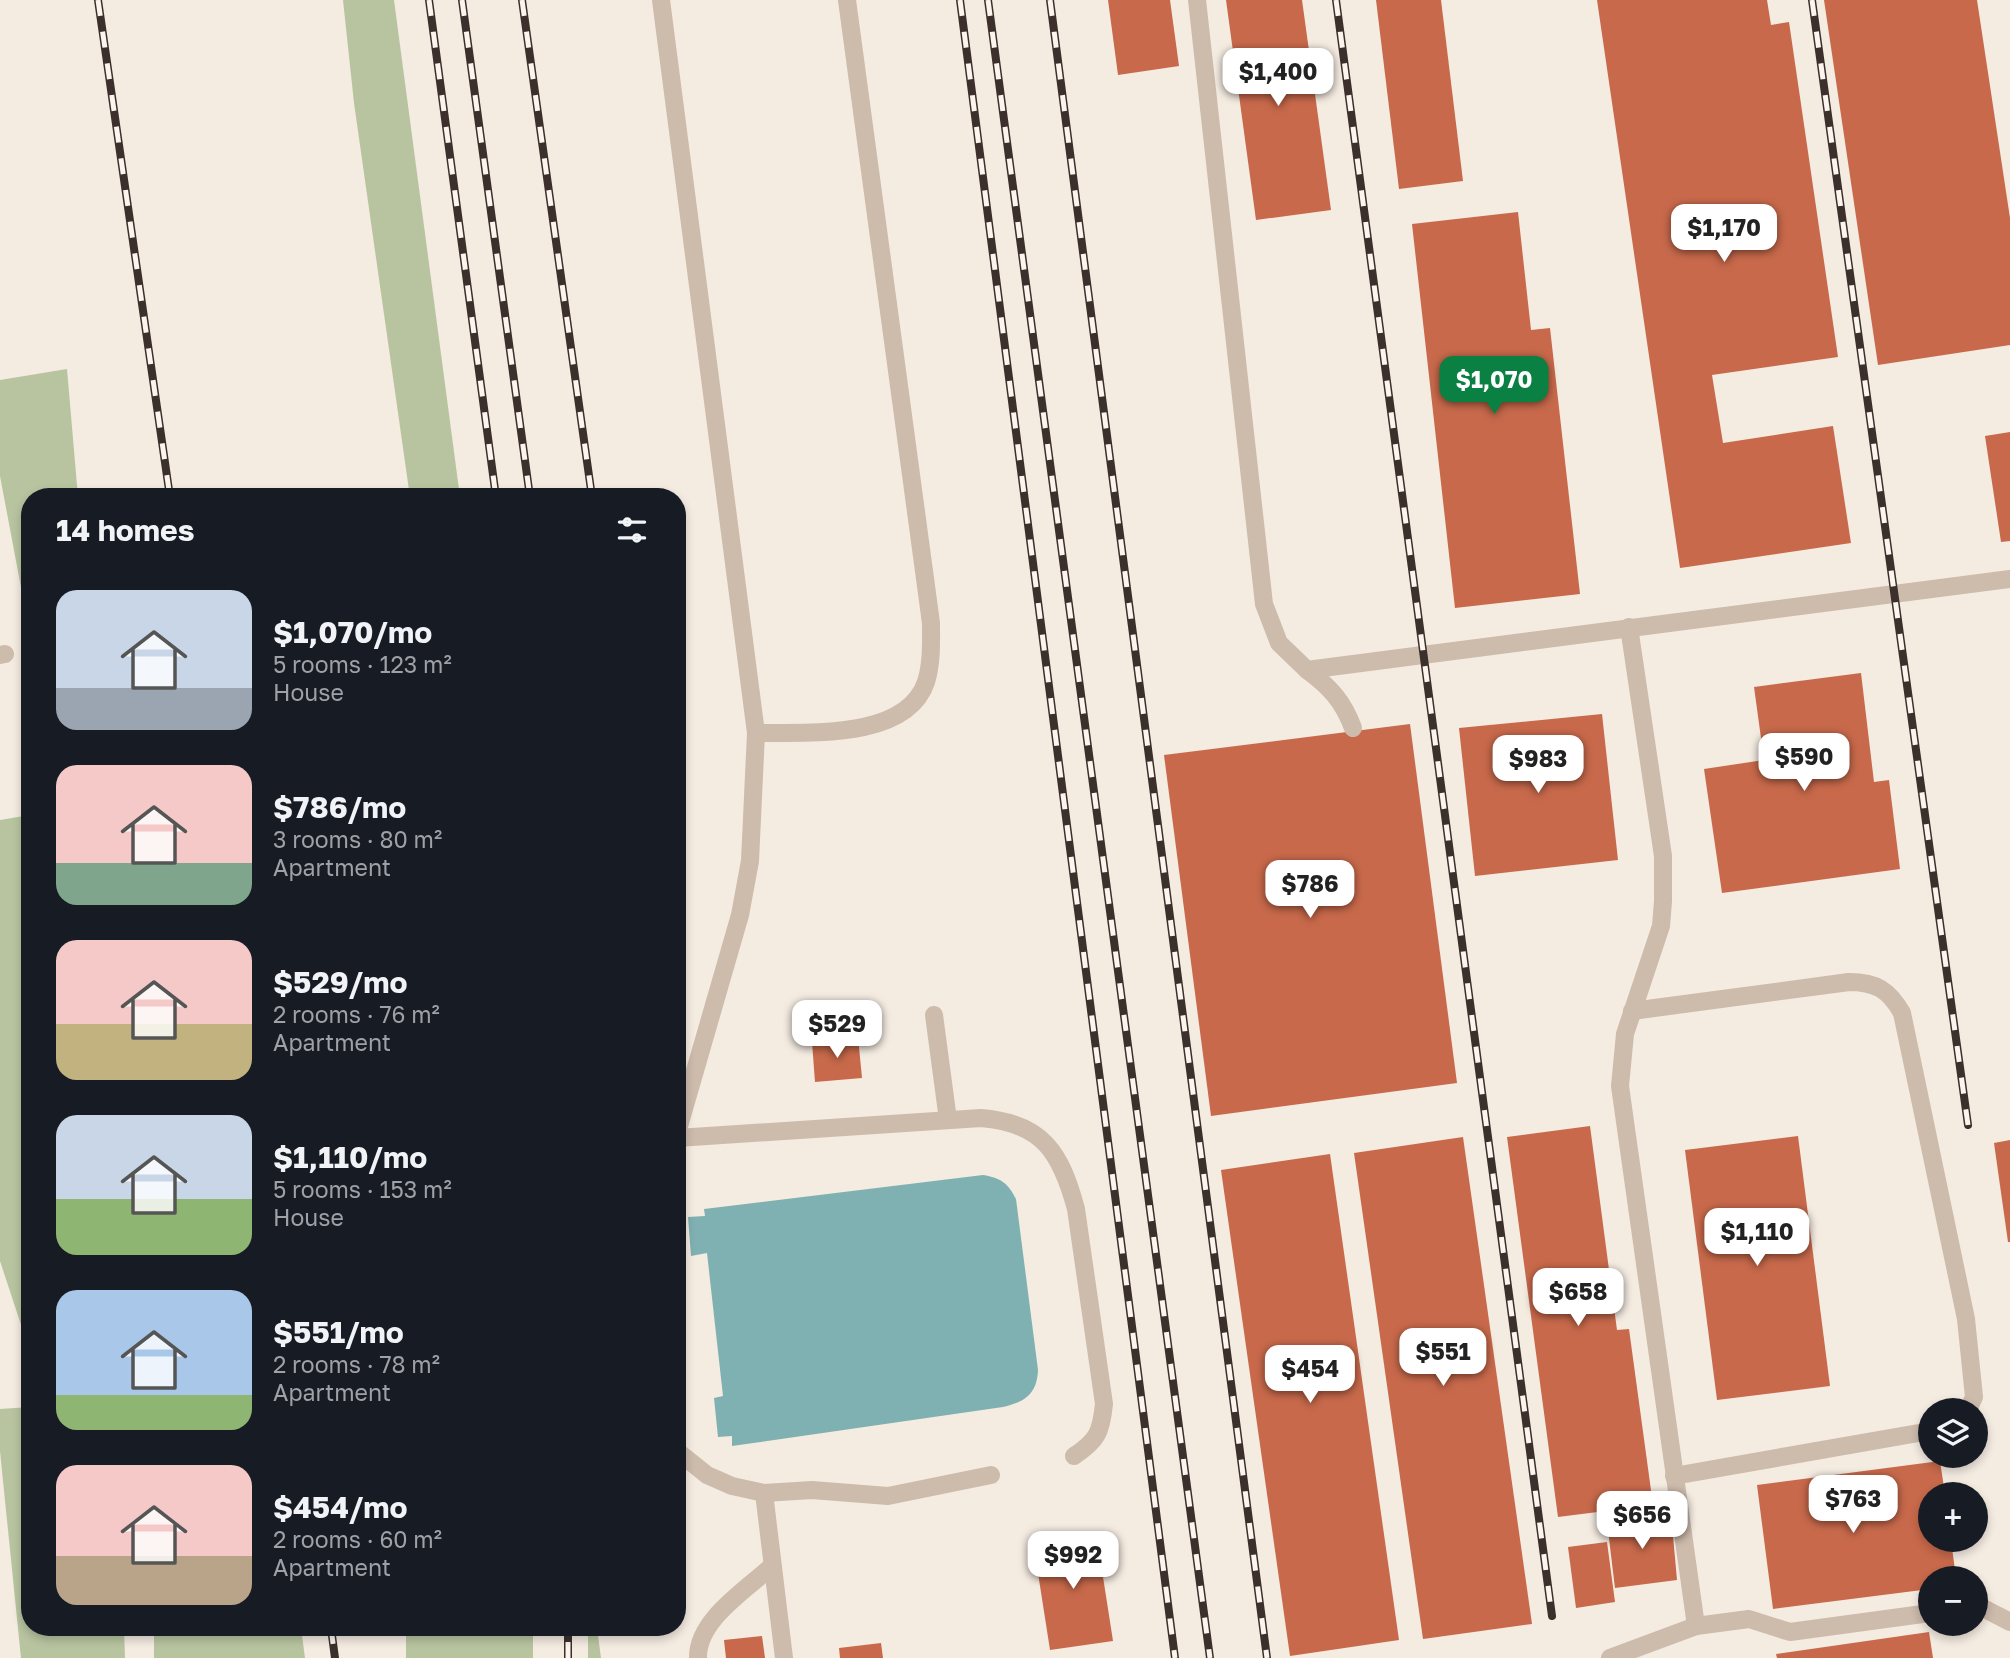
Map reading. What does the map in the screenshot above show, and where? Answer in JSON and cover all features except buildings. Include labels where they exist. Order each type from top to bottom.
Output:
[{"type":"lane","points":[[661,0],[756,733],[754,820],[740,915],[686,1101]]},
{"type":"lane","points":[[756,733],[844,732],[873,726],[913,701],[926,684],[929,667],[931,623],[847,0]]},
{"type":"lane","points":[[1197,0],[1264,604],[1272,631],[1279,643],[1328,686],[1344,704],[1353,728]]},
{"type":"lane","points":[[1307,670],[2010,579]]},
{"type":"lane","points":[[1629,627],[1663,856],[1661,926],[1632,1011],[1621,1058],[1623,1126],[1696,1626]]},
{"type":"lane","points":[[1632,1011],[1849,982],[1866,982],[1882,988],[1894,998],[1902,1013],[1966,1319],[1973,1398]]},
{"type":"lane","points":[[934,1014],[948,1120]]},
{"type":"lane","points":[[686,1137],[948,1120],[1006,1120],[1028,1128],[1044,1140],[1068,1180],[1076,1209],[1104,1404],[1102,1425],[1093,1444],[1074,1456]]},
{"type":"lane","points":[[1674,1476],[1918,1434]]},
{"type":"lane","points":[[686,1458],[708,1475],[732,1486],[764,1493],[812,1490],[888,1496],[991,1475]]},
{"type":"lane","points":[[764,1493],[784,1658]]},
{"type":"lane","points":[[698,1658],[698,1645],[710,1624],[772,1566]]},
{"type":"lane","points":[[1988,1611],[2010,1622]]},
{"type":"lane","points":[[1611,1658],[1696,1626],[1749,1619],[1790,1632],[1918,1615]]},
{"type":"green space","points":[[343,0],[394,0],[459,488],[409,488],[354,103]]},
{"type":"green space","points":[[67,369],[77,488],[21,488],[21,587],[0,476],[0,380]]},
{"type":"green space","points":[[21,816],[21,1325],[0,1261],[0,820]]},
{"type":"green space","points":[[21,1408],[21,1636],[124,1636],[125,1658],[21,1658],[0,1451],[0,1409]]},
{"type":"green space","points":[[154,1636],[302,1636],[305,1658],[154,1658]]},
{"type":"green space","points":[[406,1636],[533,1636],[533,1658],[406,1658]]},
{"type":"green space","points":[[588,1636],[598,1636],[601,1658],[588,1658]]},
{"type":"water","points":[[983,1175],[1003,1182],[1016,1199],[1038,1370],[1035,1385],[1028,1396],[1003,1407],[732,1446],[732,1436],[718,1437],[714,1398],[723,1396],[707,1253],[691,1256],[688,1217],[705,1216],[704,1209]]},
{"type":"railway","points":[[98,0],[169,488]]},
{"type":"railway","points":[[429,0],[495,488]]},
{"type":"railway","points":[[462,0],[529,488]]},
{"type":"railway","points":[[522,0],[591,488]]},
{"type":"railway","points":[[960,0],[1175,1658]]},
{"type":"railway","points":[[988,0],[1210,1658]]},
{"type":"railway","points":[[1050,0],[1267,1658]]},
{"type":"railway","points":[[1336,0],[1552,1616]]},
{"type":"railway","points":[[1812,0],[1968,1125]]},
{"type":"railway","points":[[332,1636],[335,1658]]},
{"type":"railway","points":[[568,1636],[568,1658]]}]
